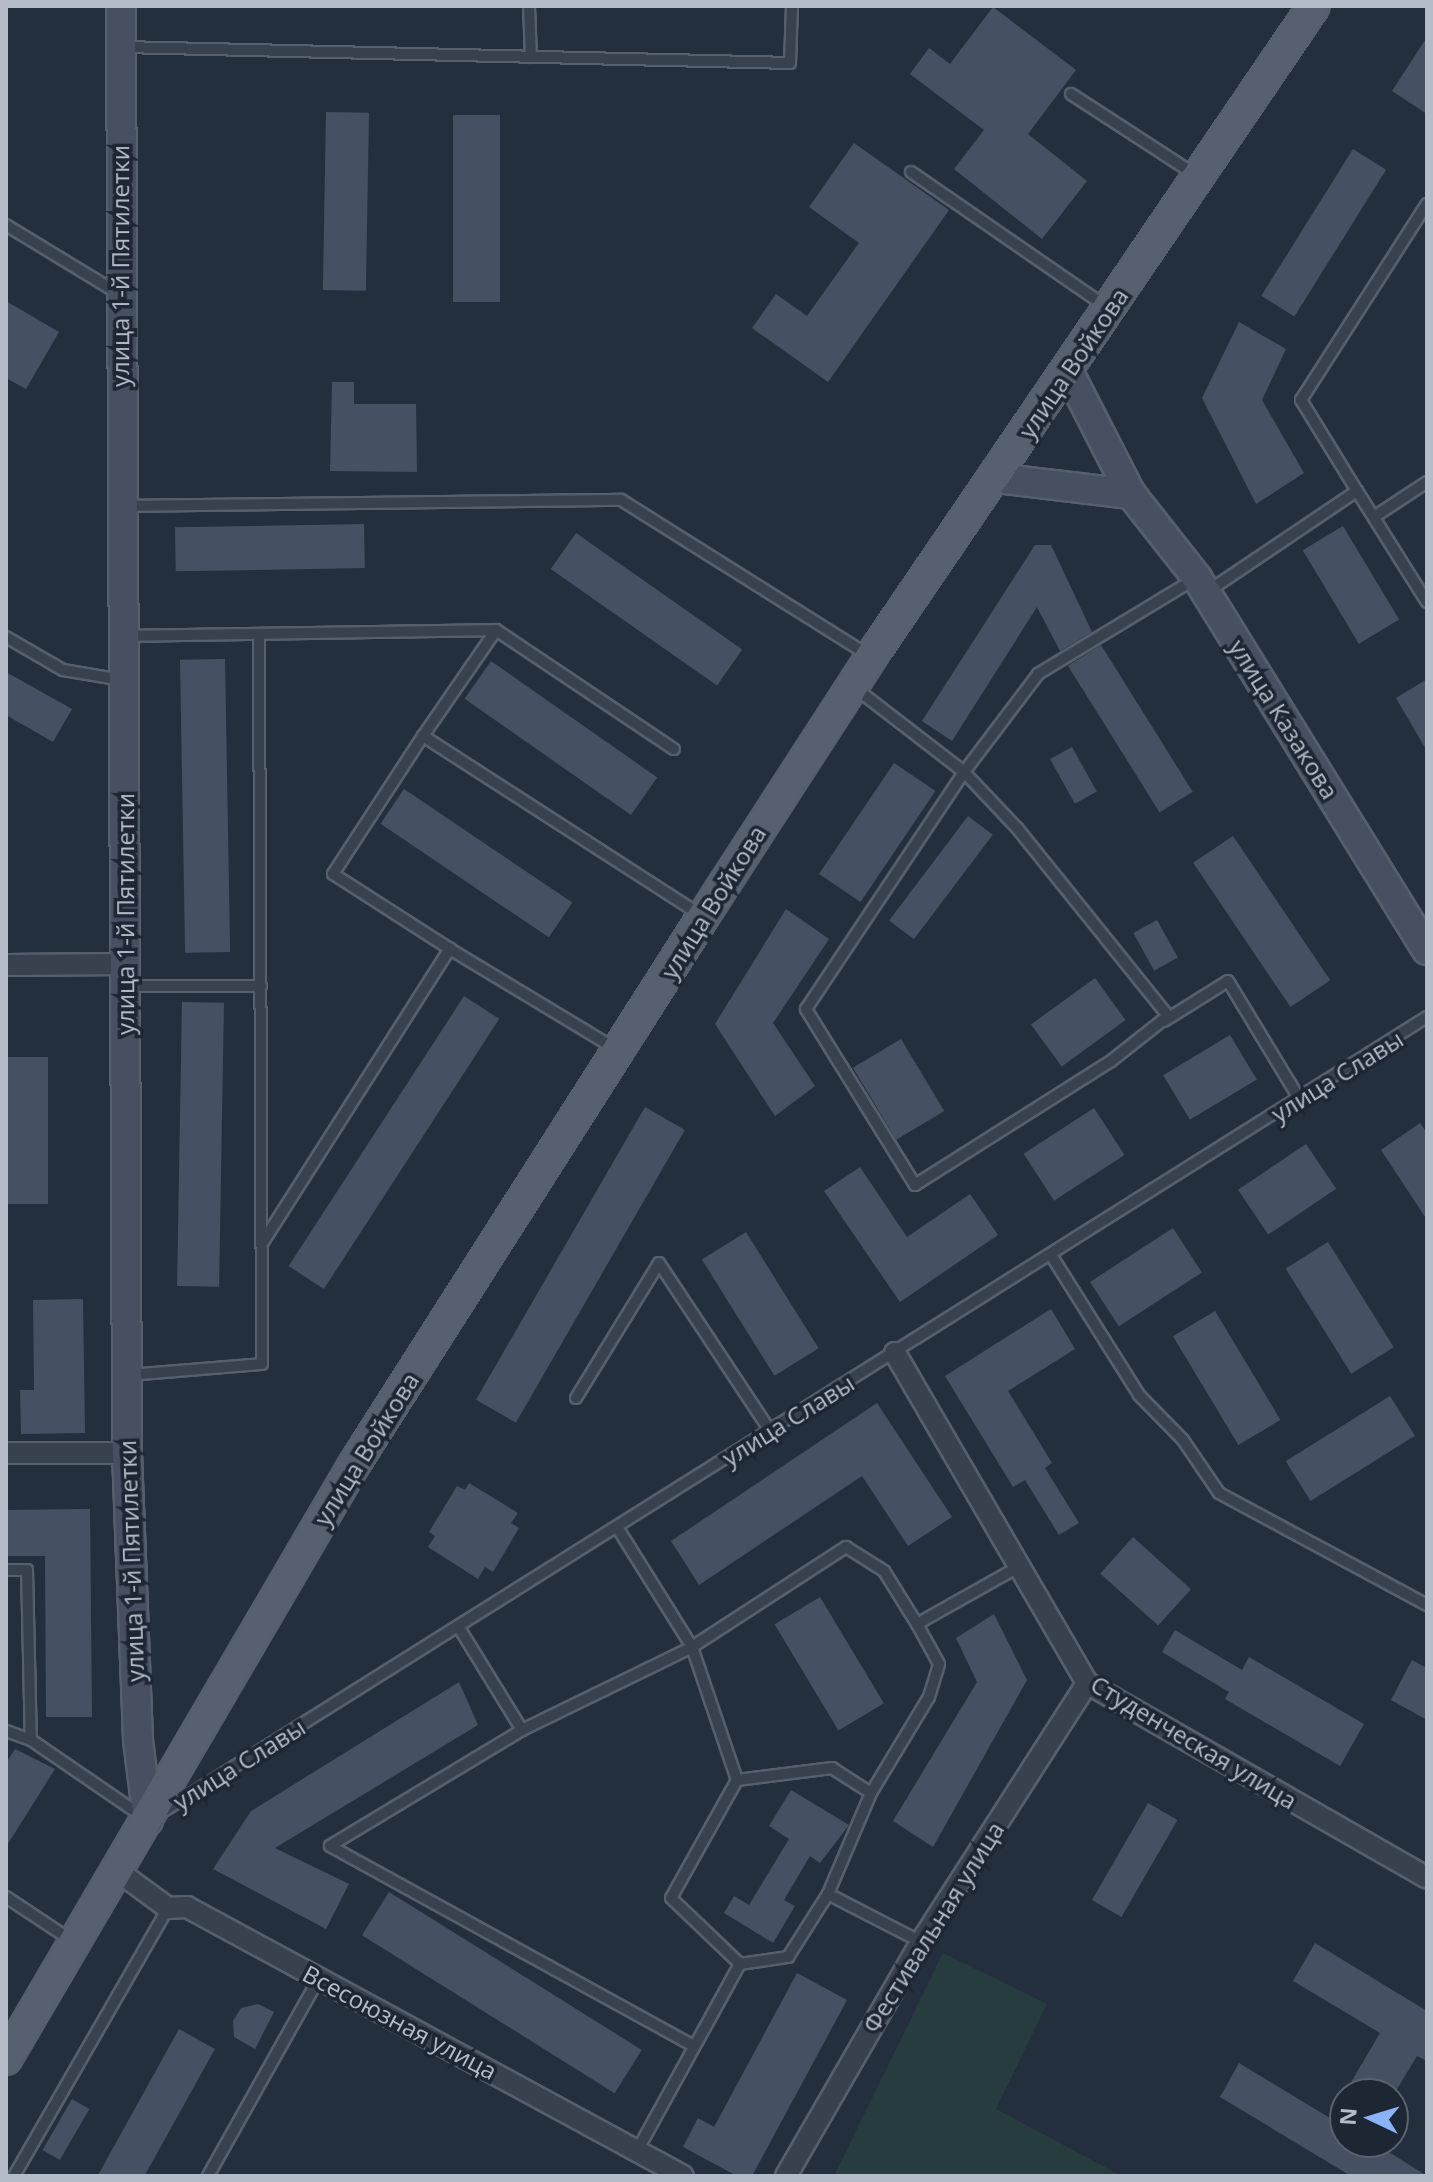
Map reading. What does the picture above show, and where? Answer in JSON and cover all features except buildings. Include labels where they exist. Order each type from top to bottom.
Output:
[{"type":"main road","name":"улица 1-й Пятилетки","points":[[121,6],[118,293],[126,975],[127,1453],[138,1733],[148,1820]]},
{"type":"main road","name":"улица Войкова","points":[[6,2059],[119,1872],[355,1463],[852,685],[996,478],[1314,6]]},
{"type":"main road","name":"улица Казакова","points":[[1068,371],[1131,494],[1201,586],[1427,950]]},
{"type":"main road","points":[[996,478],[1131,494]]},
{"type":"street","points":[[6,965],[126,975]]},
{"type":"street","name":"Студенческая улица","points":[[892,1351],[1087,1683],[1427,1878]]},
{"type":"street","points":[[6,1453],[127,1453]]},
{"type":"street","name":"Фестивальная улица","points":[[786,2176],[921,1942],[1087,1683]]},
{"type":"street","name":"Всесоюзная улица","points":[[119,1872],[168,1908],[187,1907],[683,2176]]},
{"type":"lane","points":[[529,6],[531,57]]},
{"type":"lane","points":[[121,47],[790,63],[792,6]]},
{"type":"lane","points":[[1071,94],[1199,177]]},
{"type":"lane","points":[[911,172],[1110,310]]},
{"type":"lane","points":[[1427,204],[1301,400],[1427,602]]},
{"type":"lane","points":[[6,225],[118,293]]},
{"type":"lane","points":[[1374,517],[1427,482]]},
{"type":"lane","points":[[852,685],[964,772],[1017,828],[1168,1016],[1111,1061],[915,1185],[806,1009],[964,772],[1038,674],[1201,586],[1357,491]]},
{"type":"lane","points":[[121,506],[621,500],[871,657]]},
{"type":"lane","points":[[123,636],[496,630],[674,749]]},
{"type":"lane","points":[[496,630],[333,874],[620,1052]]},
{"type":"lane","points":[[126,1375],[262,1364],[259,634]]},
{"type":"lane","points":[[6,637],[63,670],[123,680]]},
{"type":"lane","points":[[423,736],[703,917]]},
{"type":"lane","points":[[262,1244],[450,949]]},
{"type":"lane","points":[[126,975],[261,986]]},
{"type":"lane","points":[[1158,1024],[1228,981],[1300,1100]]},
{"type":"lane","name":"улица Славы","points":[[148,1820],[770,1431],[892,1351],[1300,1100],[1427,1017]]},
{"type":"lane","points":[[1051,1255],[1139,1395],[1183,1440],[1219,1493],[1427,1605]]},
{"type":"lane","points":[[576,1398],[659,1263],[770,1431]]},
{"type":"lane","points":[[617,1527],[692,1647],[737,1780],[671,1898],[740,1964]]},
{"type":"lane","points":[[694,2046],[330,1846],[522,1730],[692,1647],[846,1547],[884,1571],[939,1664],[929,1697],[871,1793],[828,1894],[788,1957],[740,1964]]},
{"type":"lane","points":[[917,1624],[1020,1566]]},
{"type":"lane","points":[[6,1570],[27,1570],[31,1740]]},
{"type":"lane","points":[[458,1626],[522,1730]]},
{"type":"lane","points":[[6,1731],[31,1740],[148,1820]]},
{"type":"lane","points":[[737,1780],[832,1768],[871,1793]]},
{"type":"lane","points":[[828,1894],[921,1942]]},
{"type":"lane","points":[[6,1897],[75,1943]]},
{"type":"lane","points":[[14,2176],[168,1908]]},
{"type":"lane","points":[[637,2151],[740,1964]]},
{"type":"lane","points":[[208,2176],[319,1978]]},
{"type":"green space","points":[[943,1953],[1047,2004],[996,2109],[1122,2176],[834,2176]]}]
